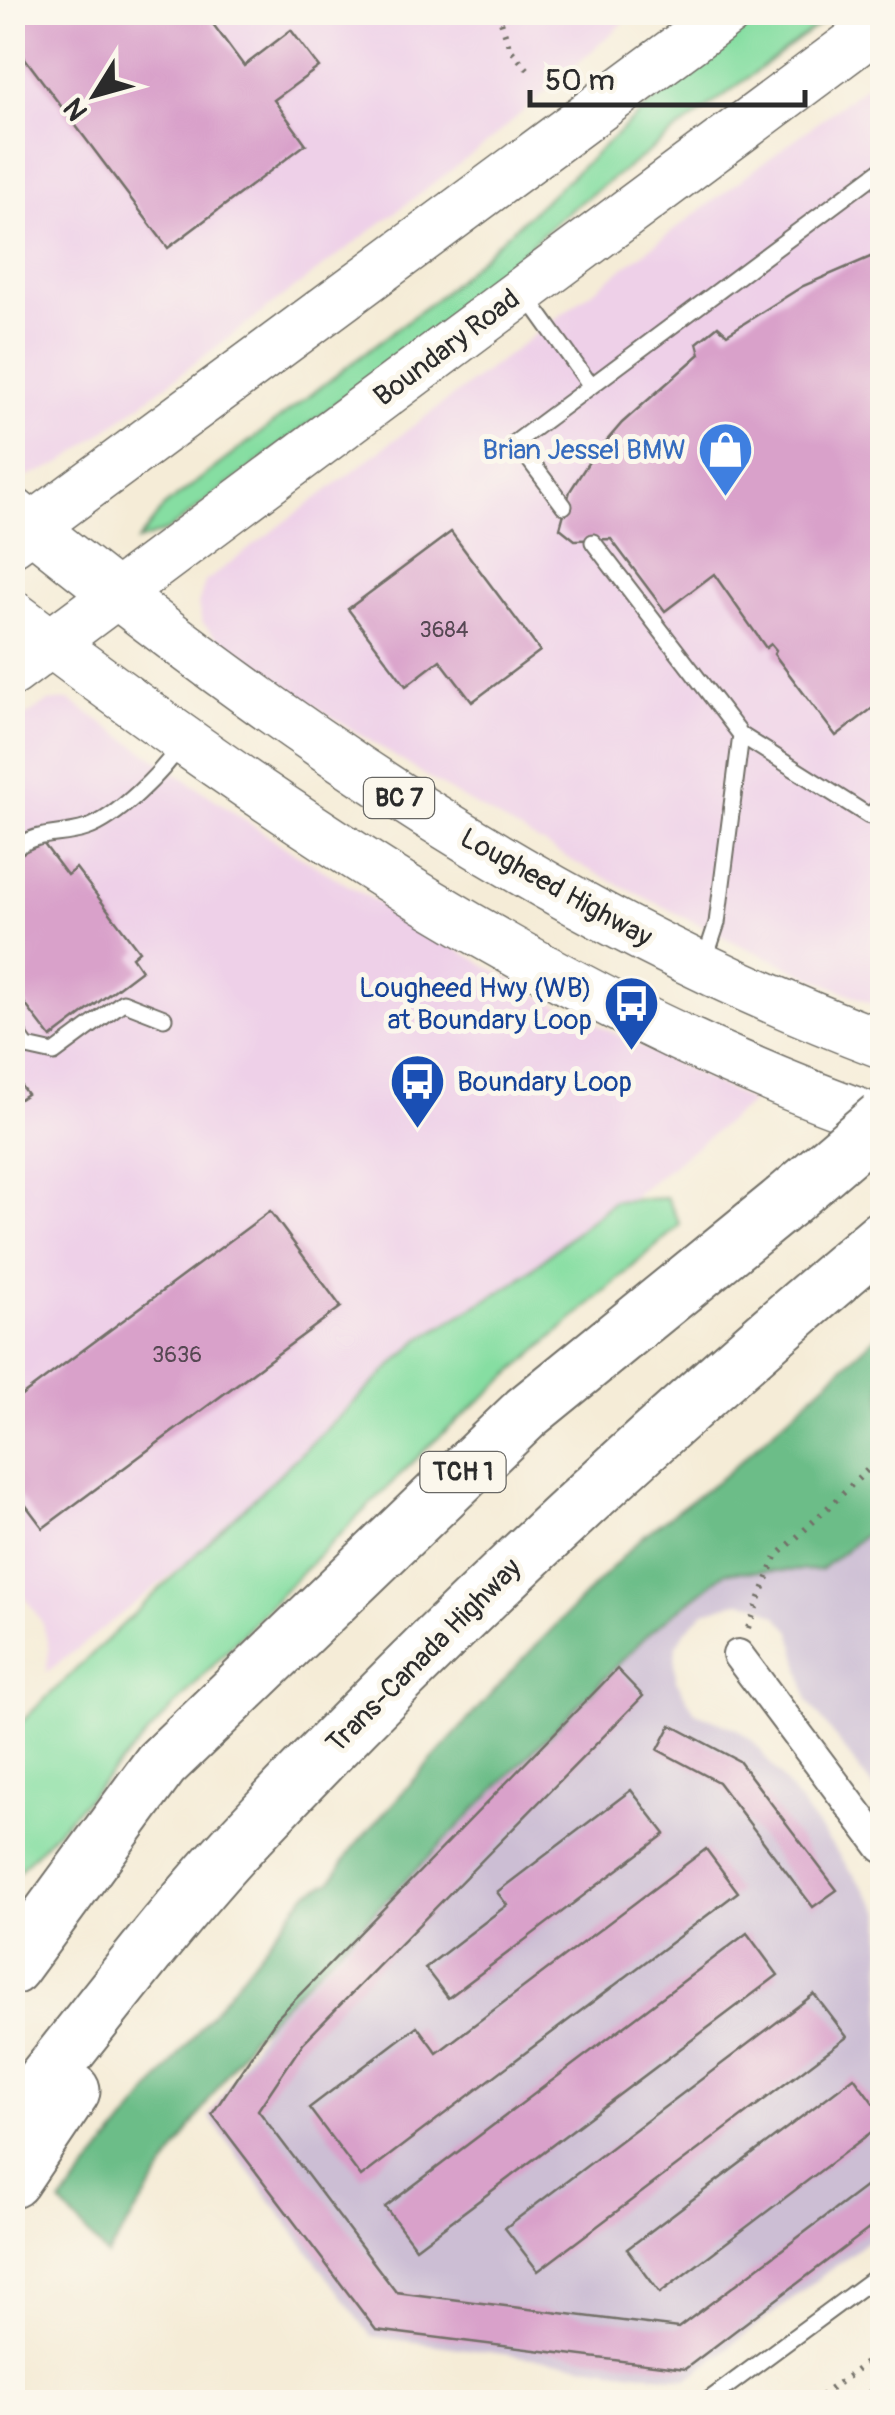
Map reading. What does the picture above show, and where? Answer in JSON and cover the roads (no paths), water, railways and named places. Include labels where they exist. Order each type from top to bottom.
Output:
[{"type":"highway","name":"TCH 1","points":[[12,1967],[160,1764],[527,1412],[882,1120]]},
{"type":"highway","name":"Trans-Canada Highway","points":[[12,2120],[240,1842],[462,1616],[690,1399],[882,1238]]},
{"type":"highway","points":[[12,1924],[160,1764]]},
{"type":"highway","points":[[12,2180],[240,1842]]},
{"type":"main road","points":[[19,527],[728,12]]},
{"type":"main road","name":"Boundary Road","points":[[12,672],[882,24]]},
{"type":"main road","name":"Lougheed Highway","points":[[19,527],[181,647],[384,789],[560,894],[702,968],[882,1044]]},
{"type":"main road","name":"BC 7","points":[[12,614],[182,742],[329,842],[452,919],[680,1038],[817,1098],[882,1120]]},
{"type":"street","points":[[738,1654],[882,1847]]},
{"type":"lane","points":[[564,506],[516,442],[882,168]]},
{"type":"lane","points":[[522,291],[591,386]]},
{"type":"lane","points":[[593,542],[741,735],[869,816],[882,804]]},
{"type":"lane","points":[[702,968],[717,923],[741,735]]},
{"type":"lane","points":[[12,850],[34,834],[88,828],[161,775],[182,742]]},
{"type":"lane","points":[[12,1026],[27,1047],[54,1053],[123,1002],[164,1018]]},
{"type":"lane","points":[[706,2402],[882,2272]]},
{"type":"place","name":"Brian Jessel BMW","points":[[725,499]]},
{"type":"place","name":"Lougheed Hwy (WB) at Boundary Loop","points":[[631,1053]]},
{"type":"place","name":"Boundary Loop","points":[[418,1131]]}]
